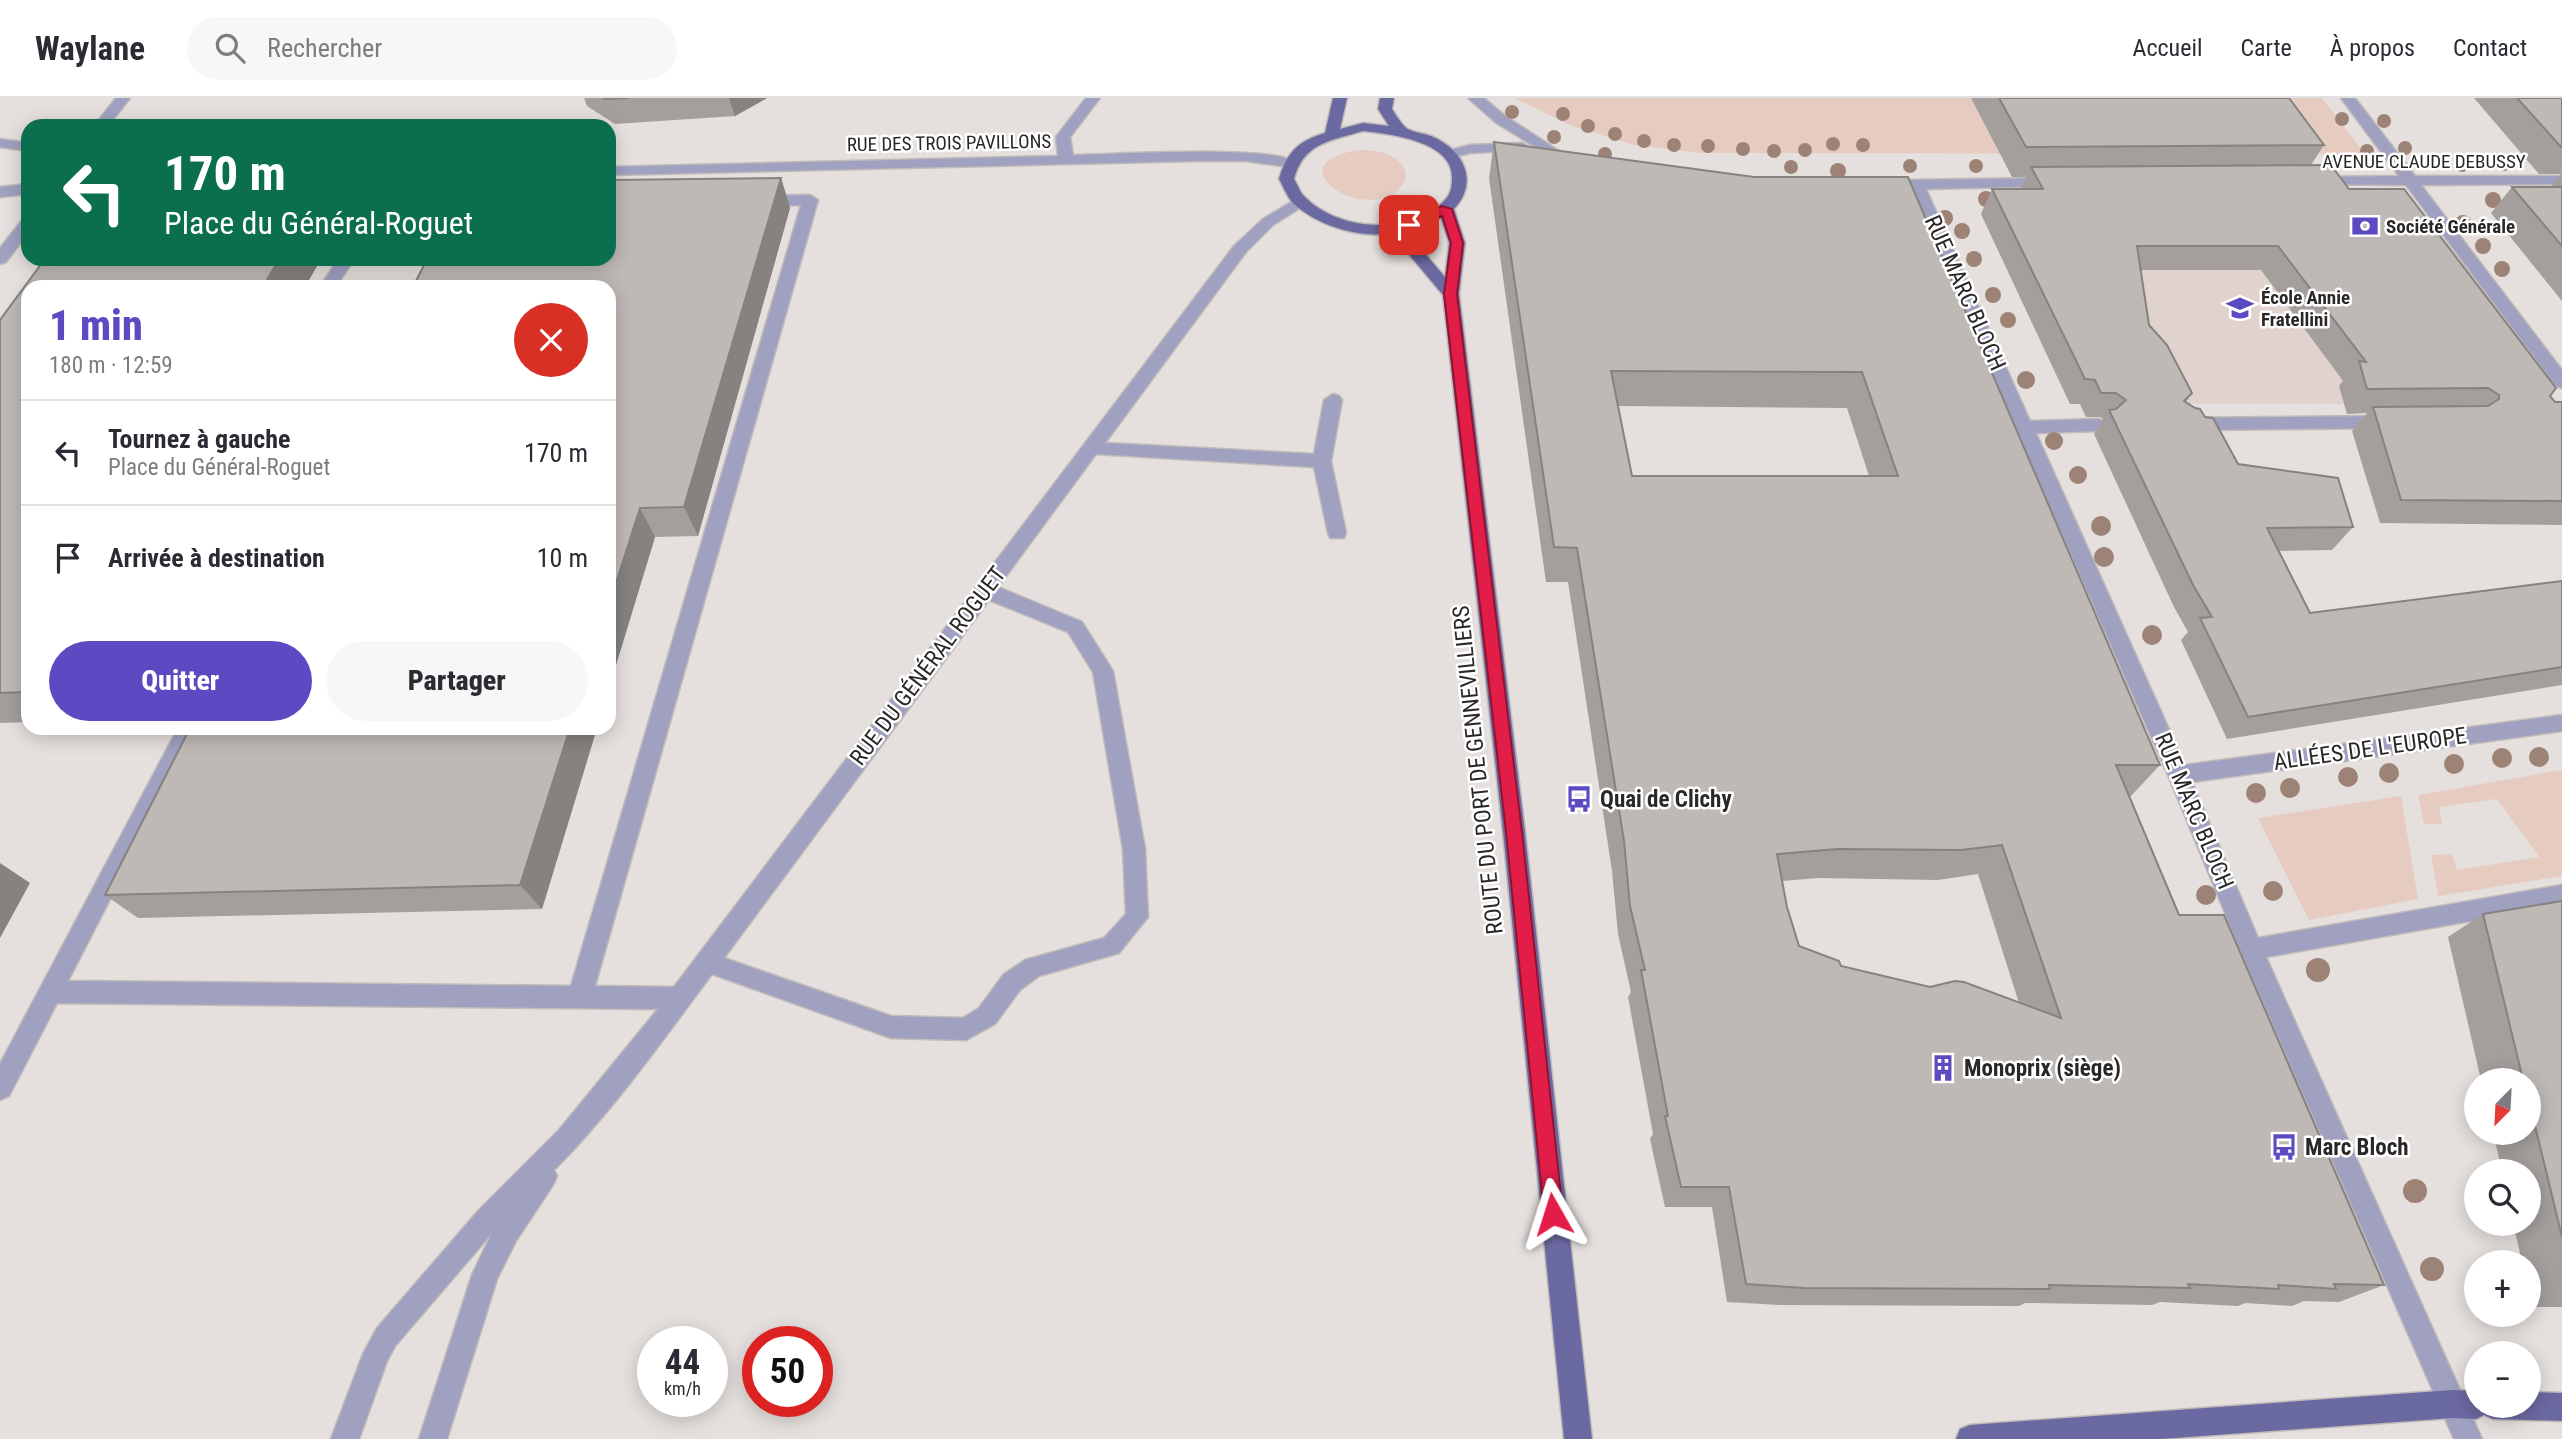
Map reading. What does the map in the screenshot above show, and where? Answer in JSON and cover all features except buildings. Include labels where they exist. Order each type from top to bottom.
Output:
[{"type":"main road","points":[[1332,132],[1340,98]]},
{"type":"main road","points":[[1387,98],[1385,109],[1399,129]]},
{"type":"main road","points":[[1363,127],[1399,129],[1438,145],[1451,154],[1461,179],[1459,192],[1446,209],[1423,221],[1395,228],[1370,230],[1339,225],[1319,217],[1298,203],[1287,183],[1289,163],[1299,149],[1332,132],[1363,127]]},
{"type":"main road","name":"ROUTE DU PORT DE GENNEVILLIERS","points":[[1446,209],[1457,243],[1451,294],[1514,832],[1578,1439]]},
{"type":"main road","points":[[1395,228],[1451,294]]},
{"type":"main road","points":[[1970,1439],[2464,1405]]},
{"type":"main road","points":[[2541,1406],[2562,1407]]},
{"type":"street","points":[[107,119],[123,98]]},
{"type":"street","points":[[1066,160],[1063,137],[1093,98]]},
{"type":"street","points":[[1451,154],[1470,149],[1515,146],[1564,157],[1500,119],[1475,98]]},
{"type":"street","points":[[2348,98],[2562,382]]},
{"type":"street","points":[[0,142],[21,146]]},
{"type":"street","name":"RUE DES TROIS PAVILLONS","points":[[616,171],[1193,157],[1246,158],[1289,163]]},
{"type":"street","name":"AVENUE CLAUDE DEBUSSY","points":[[2306,181],[2562,180]]},
{"type":"street","points":[[1890,184],[2061,183]]},
{"type":"street","name":"RUE MARC BLOCH","points":[[1917,185],[2179,775],[2251,949],[2464,1403]]},
{"type":"street","points":[[0,192],[21,190]]},
{"type":"street","points":[[580,997],[810,200],[743,201]]},
{"type":"street","name":"RUE DU GÉNÉRAL ROGUET","points":[[433,1439],[485,1275],[507,1233],[568,1139],[680,998],[1240,248],[1268,222],[1298,203]]},
{"type":"street","points":[[0,259],[21,231]]},
{"type":"street","points":[[1333,400],[1322,461],[1337,533]]},
{"type":"street","points":[[2179,424],[2400,422]]},
{"type":"street","points":[[2024,426],[2099,425]]},
{"type":"street","points":[[1091,448],[1322,461]]},
{"type":"street","points":[[707,962],[764,979],[891,1027],[966,1029],[987,1016],[1012,982],[1033,968],[1111,946],[1137,917],[1134,849],[1103,671],[1075,627],[985,590]]},
{"type":"street","name":"ALLÉES DE L'EUROPE","points":[[2179,775],[2562,723]]},
{"type":"street","points":[[0,1088],[184,735]]},
{"type":"street","points":[[2251,949],[2562,895]]},
{"type":"street","points":[[51,992],[680,998]]},
{"type":"street","name":"RUE DU GÉNÉRAL ROGUET","points":[[345,1439],[376,1354],[386,1337],[488,1219],[568,1139]]},
{"type":"street","name":"RUE MARC BLOCH","points":[[2466,1418],[2468,1439]]},
{"type":"shaded area","points":[[1515,98],[2322,98],[2365,154],[1699,153],[1634,145],[1572,126]]},
{"type":"shaded area","points":[[1357,150],[1381,152],[1398,160],[1406,172],[1403,184],[1389,196],[1371,200],[1352,197],[1336,190],[1325,180],[1323,168],[1332,158]]},
{"type":"shaded area","name":"École Annie Fratellini","points":[[2385,213],[2455,404],[2070,404],[1981,214]]},
{"type":"shaded area","points":[[2562,770],[2562,876],[2438,896],[2431,855],[2452,854],[2457,870],[2539,857],[2497,799],[2439,807],[2442,824],[2424,824],[2418,795]]},
{"type":"shaded area","points":[[2401,796],[2418,899],[2309,920],[2258,818]]},
{"type":"place","name":"Société Générale","points":[[2365,226]]},
{"type":"place","name":"École Annie Fratellini","points":[[2240,308]]},
{"type":"place","name":"Quai de Clichy","points":[[1579,799]]},
{"type":"place","name":"Monoprix (siège)","points":[[1943,1068]]},
{"type":"place","name":"Marc Bloch","points":[[2284,1147]]},
{"type":"route","points":[[1409,225],[1446,209],[1457,243],[1451,294],[1514,832],[1553,1214]]}]
